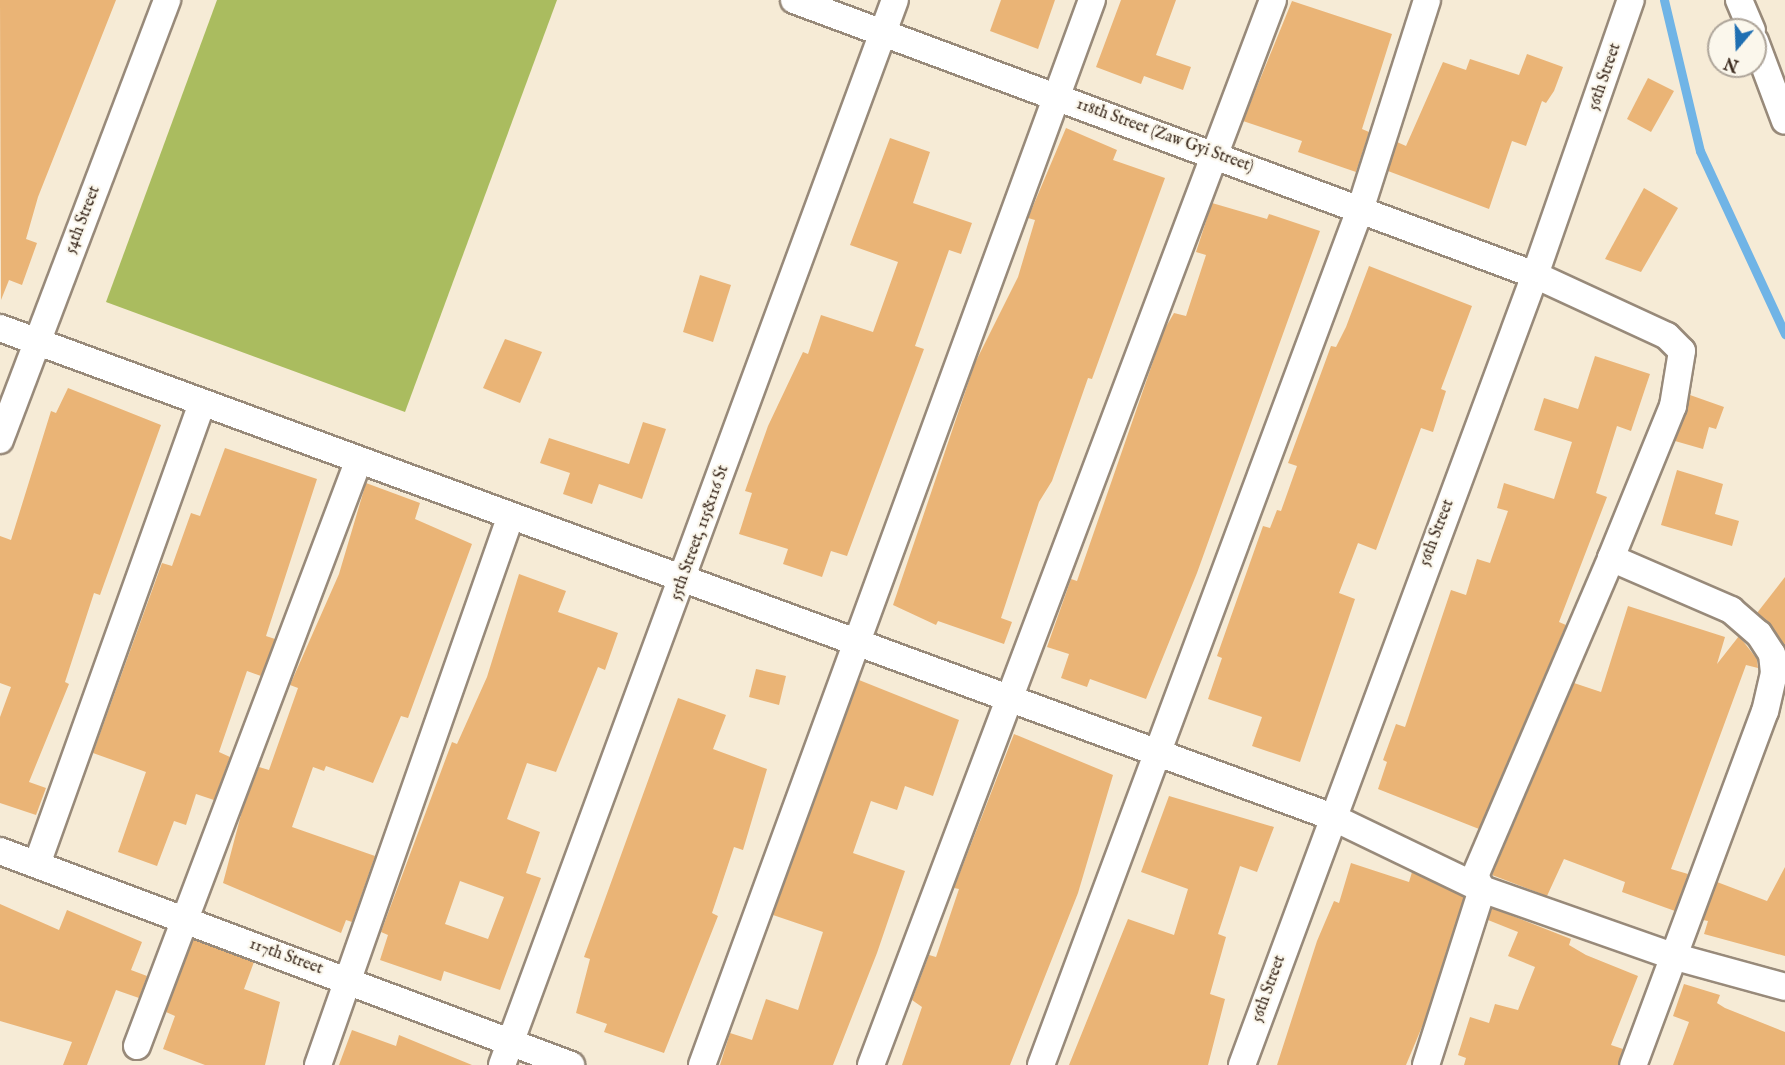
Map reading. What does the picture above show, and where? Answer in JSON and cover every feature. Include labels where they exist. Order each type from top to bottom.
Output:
[{"type":"street","name":"54th Street","points":[[0,440],[167,0]]},
{"type":"street","name":"118th Street (Zaw Gyi Street)","points":[[794,0],[1361,207],[1535,275],[1667,336],[1682,351],[1673,406],[1611,558]]},
{"type":"street","name":"55th Street, 115&116 St","points":[[507,1054],[896,0]]},
{"type":"street","points":[[702,1065],[858,646],[1092,0]]},
{"type":"street","points":[[871,1065],[1212,153],[1273,0]]},
{"type":"street","points":[[1041,1065],[1361,207],[1427,0]]},
{"type":"street","name":"56th Street","points":[[1242,1065],[1330,816],[1535,275],[1631,0]]},
{"type":"street","points":[[1739,0],[1747,18]]},
{"type":"street","points":[[1767,73],[1785,121]]},
{"type":"street","points":[[0,328],[1006,701],[1330,816],[1482,889],[1672,956],[1785,987]]},
{"type":"street","points":[[37,864],[202,404]]},
{"type":"street","points":[[137,1046],[358,462]]},
{"type":"street","points":[[318,1065],[510,518]]},
{"type":"street","points":[[1426,1065],[1482,889],[1475,876],[1611,558],[1731,610],[1759,634],[1772,654],[1765,711],[1633,1065]]},
{"type":"street","name":"117th Street","points":[[0,851],[349,980],[507,1054],[571,1065]]},
{"type":"green space","points":[[217,0],[557,0],[405,412],[106,302]]},
{"type":"building","points":[[0,0],[116,0],[38,197],[26,239],[37,243],[22,285],[9,280],[1,300]]},
{"type":"building","points":[[1001,0],[1055,0],[1038,49],[990,31]]},
{"type":"building","points":[[1121,0],[1176,0],[1156,55],[1191,67],[1183,90],[1144,76],[1141,84],[1096,67]]},
{"type":"building","points":[[1292,1],[1392,34],[1362,129],[1369,132],[1356,172],[1298,152],[1302,141],[1243,121]]},
{"type":"building","points":[[1527,54],[1563,67],[1554,91],[1546,103],[1542,101],[1526,146],[1512,141],[1489,209],[1388,171],[1397,142],[1406,146],[1443,62],[1466,70],[1470,59],[1519,75]]},
{"type":"building","points":[[1648,78],[1674,91],[1651,132],[1627,119]]},
{"type":"building","points":[[1066,128],[1117,150],[1113,160],[1165,178],[1092,379],[1088,378],[1052,481],[1039,502],[1001,618],[1012,622],[1004,644],[938,621],[936,625],[893,605],[975,363],[1018,277],[1035,220],[1028,218]]},
{"type":"building","points":[[890,138],[930,152],[913,203],[972,223],[961,254],[949,250],[915,346],[924,349],[847,556],[831,551],[822,577],[783,564],[788,549],[739,534],[752,493],[745,491],[768,426],[803,352],[808,354],[821,315],[873,332],[898,262],[850,245]]},
{"type":"building","points":[[1644,188],[1678,208],[1641,272],[1605,259]]},
{"type":"building","points":[[1212,203],[1267,219],[1269,214],[1320,231],[1197,573],[1146,699],[1090,679],[1087,687],[1061,678],[1069,654],[1047,647],[1071,579],[1077,581],[1164,330],[1174,313],[1186,316],[1206,255],[1196,252]]},
{"type":"building","points":[[1369,266],[1472,306],[1441,389],[1446,391],[1433,432],[1421,428],[1376,550],[1358,543],[1339,593],[1355,599],[1300,762],[1252,746],[1262,717],[1208,699],[1222,658],[1217,656],[1263,526],[1270,528],[1277,510],[1281,511],[1297,466],[1288,463],[1331,346],[1336,347],[1346,327]]},
{"type":"building","points":[[700,275],[731,285],[713,342],[683,332]]},
{"type":"building","points":[[505,339],[542,352],[520,403],[483,388]]},
{"type":"building","points":[[1595,356],[1650,374],[1631,431],[1617,426],[1596,493],[1607,497],[1559,622],[1566,625],[1479,829],[1378,789],[1387,762],[1383,760],[1396,724],[1405,727],[1451,590],[1466,595],[1477,559],[1490,563],[1508,511],[1497,508],[1504,483],[1554,499],[1572,442],[1534,430],[1544,398],[1578,409]]},
{"type":"building","points":[[68,388],[161,425],[100,595],[94,593],[65,682],[69,684],[29,782],[46,788],[36,815],[0,803],[0,717],[11,687],[0,683],[0,536],[11,540],[51,411],[56,413]]},
{"type":"building","points":[[1690,395],[1724,407],[1716,429],[1709,427],[1703,449],[1675,441]]},
{"type":"building","points":[[643,422],[666,429],[642,499],[599,484],[592,504],[563,494],[570,473],[540,463],[549,438],[629,464]]},
{"type":"building","points":[[225,448],[317,479],[266,636],[275,639],[261,676],[247,671],[219,752],[230,757],[214,800],[196,794],[186,825],[174,821],[157,866],[118,852],[146,772],[93,753],[162,563],[172,566],[191,513],[200,516]]},
{"type":"building","points":[[1677,470],[1723,484],[1715,514],[1739,521],[1732,546],[1661,525]]},
{"type":"building","points":[[366,483],[420,503],[415,519],[472,544],[408,718],[401,716],[373,783],[326,766],[324,771],[313,767],[292,827],[375,856],[352,922],[346,920],[341,933],[223,883],[242,811],[259,767],[269,770],[298,688],[290,685],[339,574]]},
{"type":"building","points":[[519,574],[566,591],[558,612],[618,633],[605,670],[598,667],[556,772],[527,763],[507,819],[540,832],[526,873],[541,878],[500,990],[444,971],[441,981],[380,960],[388,935],[381,932],[452,742],[457,744],[487,677]],"holes":[[[460,881],[504,897],[488,939],[445,924]]]},
{"type":"building","points":[[1785,577],[1785,647],[1757,613]]},
{"type":"building","points":[[1628,606],[1725,637],[1717,664],[1739,636],[1757,659],[1758,668],[1746,665],[1671,869],[1688,874],[1675,911],[1622,892],[1625,882],[1564,859],[1547,896],[1492,875],[1574,683],[1601,692]]},
{"type":"building","points":[[756,669],[786,676],[779,705],[749,697]]},
{"type":"building","points":[[859,680],[959,720],[933,796],[905,786],[897,810],[871,801],[853,853],[905,871],[877,953],[833,1065],[720,1065],[730,1033],[752,1040],[766,999],[798,1010],[823,932],[773,915]]},
{"type":"building","points":[[678,698],[726,715],[713,749],[767,769],[743,850],[734,847],[712,913],[718,916],[664,1053],[604,1032],[607,1024],[576,1013],[590,959],[584,957]]},
{"type":"building","points":[[1014,734],[1113,775],[1078,893],[1010,1065],[902,1065],[922,1007],[912,1000],[929,955],[936,957],[959,889],[954,888]]},
{"type":"building","points":[[1169,796],[1274,827],[1257,872],[1240,866],[1218,934],[1226,937],[1210,994],[1225,999],[1208,1065],[1069,1065],[1128,919],[1174,935],[1188,889],[1141,872]]},
{"type":"building","points":[[1351,863],[1409,882],[1412,872],[1464,897],[1424,1022],[1406,1065],[1277,1065],[1317,941],[1334,901],[1339,903]]},
{"type":"building","points":[[1785,867],[1785,956],[1704,934],[1708,921],[1703,920],[1717,882],[1767,901]]},
{"type":"building","points":[[0,904],[59,930],[67,910],[142,942],[131,970],[147,976],[139,998],[116,990],[87,1065],[63,1065],[72,1042],[0,1021]]},
{"type":"building","points":[[1492,908],[1571,939],[1569,945],[1586,955],[1638,976],[1611,1045],[1623,1049],[1618,1065],[1464,1065],[1466,1058],[1458,1055],[1470,1017],[1489,1023],[1495,1004],[1518,1010],[1535,967],[1508,956],[1518,932],[1488,920]]},
{"type":"building","points":[[193,939],[254,962],[244,989],[280,1002],[265,1065],[205,1065],[163,1049],[175,1016],[166,1012]]},
{"type":"building","points":[[1684,984],[1720,995],[1717,1003],[1725,1008],[1785,1032],[1785,1065],[1673,1065],[1689,1022],[1673,1016]]},
{"type":"building","points":[[352,1030],[396,1046],[399,1035],[472,1065],[339,1065]]},
{"type":"waterway","points":[[1664,0],[1700,151],[1785,334]]}]
